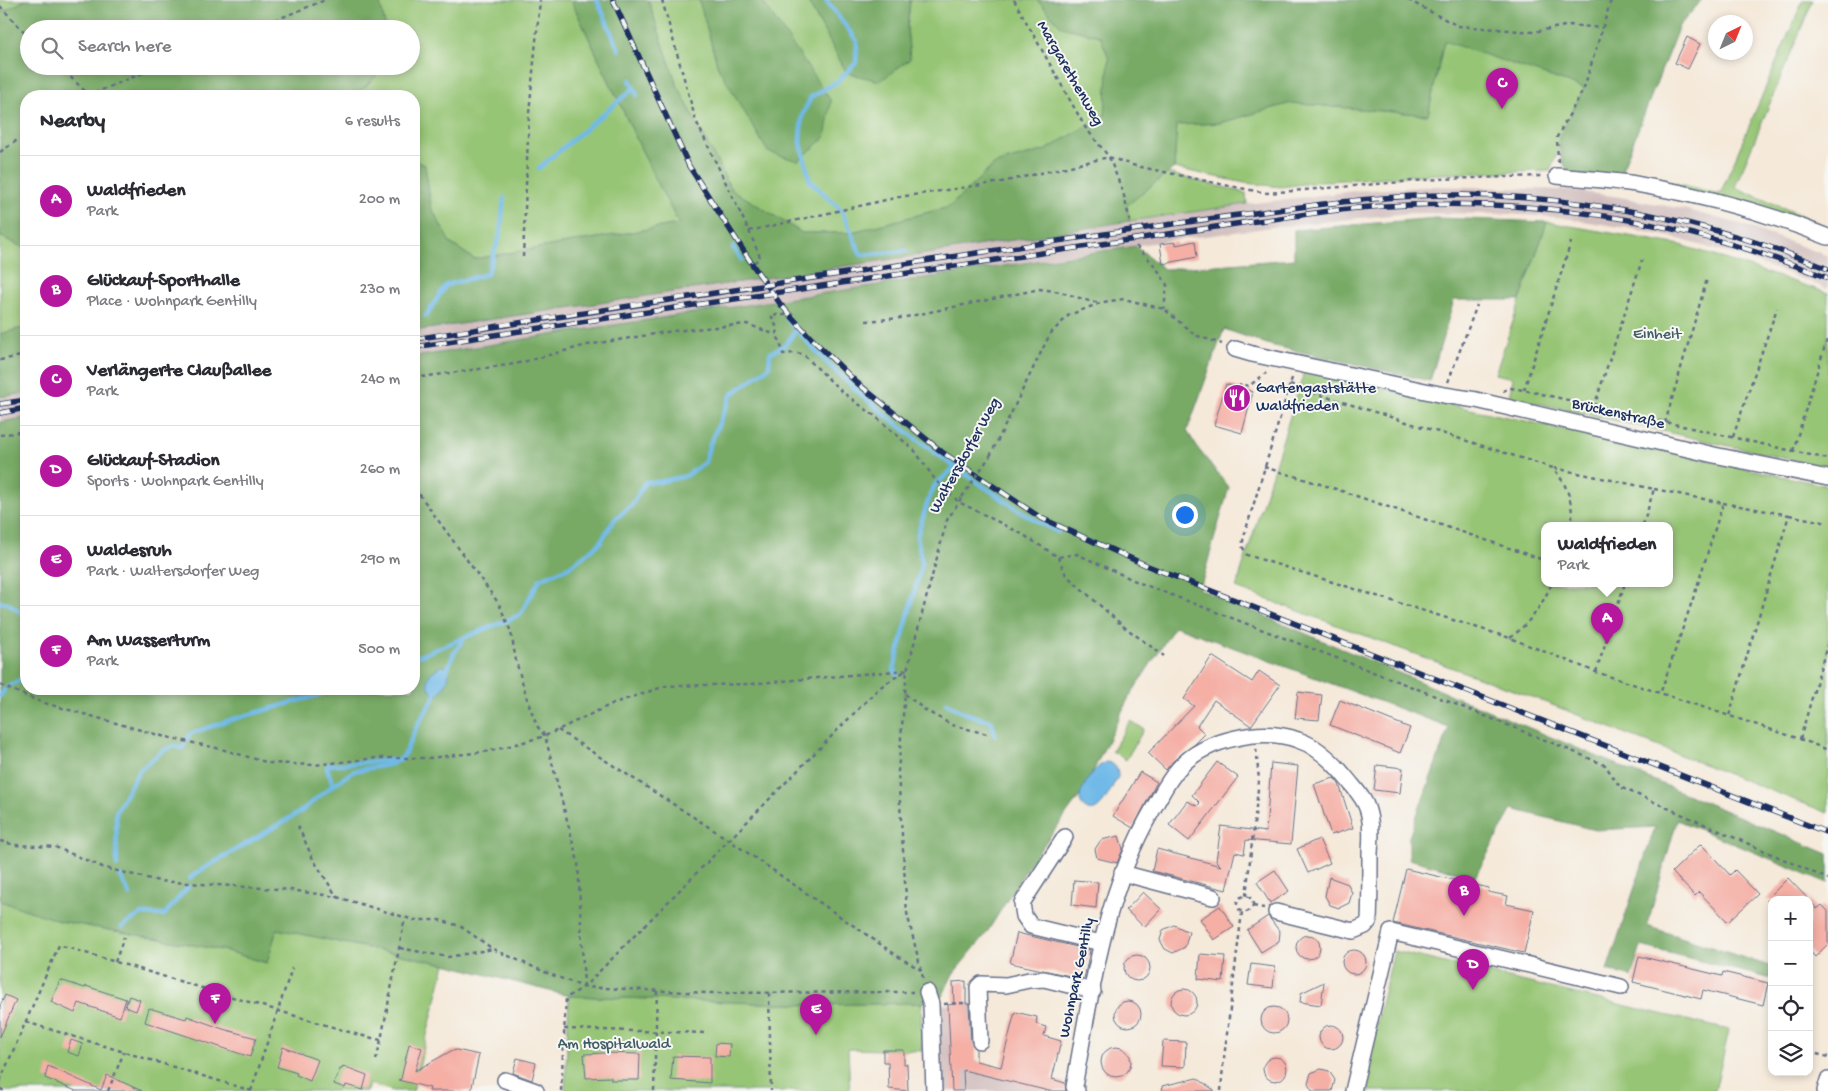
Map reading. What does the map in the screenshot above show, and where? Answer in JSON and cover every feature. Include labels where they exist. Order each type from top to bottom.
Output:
[{"type":"street","points":[[1557,176],[1639,184],[1704,198],[1762,213],[1828,237]]},
{"type":"street","points":[[1236,349],[1297,364]]},
{"type":"street","name":"Brückenstraße","points":[[1297,364],[1476,400],[1714,455],[1828,478]]},
{"type":"street","name":"Wohnpark Gentilly","points":[[1077,1091],[1074,1087],[1101,943],[1122,873],[1139,832],[1165,787],[1180,767],[1198,752],[1231,740],[1252,735],[1283,736],[1300,740],[1341,772],[1360,795],[1368,811],[1371,830],[1369,920]]},
{"type":"street","points":[[1065,837],[1022,903],[1024,916],[1031,926],[1101,943]]},
{"type":"street","points":[[1122,873],[1213,897]]},
{"type":"street","points":[[1276,912],[1353,931],[1366,926],[1369,920],[1378,927],[1391,932],[1621,987]]},
{"type":"street","points":[[1353,1091],[1391,932]]},
{"type":"street","points":[[980,1041],[978,988],[981,984],[1006,985],[1044,979],[1092,991]]},
{"type":"street","points":[[929,998],[934,1091]]},
{"type":"street","points":[[506,1080],[536,1091]]},
{"type":"street","points":[[1825,1091],[1828,1080]]},
{"type":"path","points":[[276,20],[325,0]]},
{"type":"path","points":[[524,257],[529,113],[540,0]]},
{"type":"path","points":[[662,0],[696,121],[760,257],[754,263]]},
{"type":"path","name":"Margarethenweg","points":[[1014,0],[1085,128],[1109,157]]},
{"type":"path","points":[[1408,0],[1458,26],[1534,32],[1570,25],[1602,28]]},
{"type":"path","points":[[749,231],[900,197],[1002,182],[1109,157],[1132,165],[1267,193],[1438,179],[1557,176],[1559,170],[1556,137],[1584,88],[1612,0]]},
{"type":"path","points":[[0,6],[20,27]]},
{"type":"path","points":[[68,75],[82,90]]},
{"type":"path","points":[[102,90],[138,75]]},
{"type":"path","points":[[0,152],[20,138]]},
{"type":"path","points":[[1109,157],[1124,192],[1130,221]]},
{"type":"path","points":[[1524,390],[1571,242]]},
{"type":"path","points":[[1136,246],[1156,267],[1167,285],[1164,309]]},
{"type":"path","points":[[1594,407],[1642,260]]},
{"type":"path","points":[[1665,423],[1707,280]]},
{"type":"path","points":[[866,322],[901,318],[1040,289],[1061,292],[1092,302],[1103,302]]},
{"type":"path","name":"Waltersdorfer Weg","points":[[929,998],[907,913],[898,772],[907,670],[947,520],[990,456],[1050,334],[1069,315],[1103,302],[1124,299],[1164,309],[1195,335],[1236,349]]},
{"type":"path","points":[[1444,395],[1477,305]]},
{"type":"path","points":[[1733,436],[1776,308]]},
{"type":"path","points":[[776,335],[778,330],[771,315],[786,314]]},
{"type":"path","points":[[420,377],[515,364],[587,345],[673,331],[747,324],[776,335],[782,352],[785,355],[803,354],[842,392],[875,416],[915,451],[936,482],[959,502],[1022,534],[1058,557],[1066,576],[1123,626],[1164,656]]},
{"type":"path","points":[[1793,451],[1828,336]]},
{"type":"path","points":[[0,360],[20,356]]},
{"type":"path","points":[[1297,364],[1244,536],[1242,546],[1247,554],[1510,638],[1596,672],[1800,739],[1828,750]]},
{"type":"path","points":[[1240,388],[1241,384],[1249,386],[1268,371]]},
{"type":"path","points":[[1290,384],[1553,468],[1828,523]]},
{"type":"path","points":[[1502,391],[1510,388],[1524,390],[1828,459]]},
{"type":"path","points":[[0,435],[20,432]]},
{"type":"path","points":[[1264,467],[1333,488],[1541,559]]},
{"type":"path","points":[[1553,468],[1562,479],[1571,498],[1572,522]]},
{"type":"path","points":[[1644,522],[1654,489]]},
{"type":"path","points":[[420,495],[499,604],[511,632],[516,661],[528,702],[537,726],[544,736],[578,862],[584,987]]},
{"type":"path","points":[[1660,694],[1696,590],[1723,503]]},
{"type":"path","points":[[1729,717],[1789,515]]},
{"type":"path","points":[[1058,557],[1077,554],[1140,583],[1415,688],[1560,746],[1605,766],[1620,787],[1828,879]]},
{"type":"path","points":[[1510,638],[1534,615],[1550,587]]},
{"type":"path","points":[[1596,672],[1625,587]]},
{"type":"path","points":[[1800,739],[1828,642]]},
{"type":"path","points":[[24,695],[41,702],[162,736],[221,749],[269,763],[314,765],[377,758],[428,758],[491,751],[544,736],[614,703],[666,686],[749,684],[907,670]]},
{"type":"path","points":[[561,1091],[566,998],[584,987],[879,688],[907,670]]},
{"type":"path","points":[[0,685],[20,693]]},
{"type":"path","points":[[904,694],[925,710],[952,725],[988,734]]},
{"type":"path","points":[[558,730],[729,840],[899,957],[921,970]]},
{"type":"path","points":[[1246,896],[1260,780],[1258,759],[1252,735]]},
{"type":"path","points":[[298,826],[313,859],[337,897]]},
{"type":"path","points":[[0,841],[15,845],[55,847],[105,868],[159,881],[291,890],[337,897],[414,920],[439,920],[460,926],[493,949],[584,987],[707,993],[929,998],[978,1002]]},
{"type":"path","points":[[1246,896],[1252,899],[1253,906],[1249,912],[1242,912],[1237,908],[1237,902],[1240,897],[1246,896]]},
{"type":"path","points":[[1221,1091],[1222,1066],[1242,912]]},
{"type":"path","points":[[376,1060],[405,918]]},
{"type":"path","points":[[115,962],[124,937]]},
{"type":"path","points":[[0,1081],[59,945],[381,1040]]},
{"type":"path","points":[[400,948],[448,957],[493,949]]},
{"type":"path","points":[[26,1022],[251,1091],[292,968]]},
{"type":"path","points":[[654,1091],[657,990]]},
{"type":"path","points":[[769,993],[771,1091]]},
{"type":"path","points":[[564,1029],[708,1033]]},
{"type":"path","points":[[108,1091],[124,1052]]},
{"type":"path","points":[[1813,1053],[1828,1056]]},
{"type":"path","points":[[0,1089],[5,1091]]},
{"type":"shaded area","points":[[1437,186],[1564,190],[1614,196],[1683,209],[1740,224],[1828,256],[1828,289],[1731,254],[1675,238],[1627,228],[1557,217],[1510,214],[1409,213],[1273,227],[1152,243],[420,356],[420,330],[1247,204],[1354,191]]},
{"type":"shaded area","points":[[20,394],[20,419],[0,422],[0,397]]},
{"type":"shaded area","points":[[974,1003],[976,1048],[962,1049],[963,1058],[1063,1082],[1061,1091],[940,1091],[937,1005]]},
{"type":"green space","points":[[0,0],[26,0],[0,13]]},
{"type":"green space","points":[[26,0],[379,0],[384,20],[20,20],[20,75],[377,75],[362,90],[20,90],[20,246],[0,236],[0,13]]},
{"type":"green space","points":[[379,0],[571,0],[652,172],[679,224],[474,259],[450,243],[431,207],[425,165],[420,163],[420,90],[362,90],[377,75],[420,75],[420,20],[384,20]]},
{"type":"green space","points":[[571,0],[648,0],[677,85],[731,189],[802,233],[848,233],[949,207],[995,164],[1046,150],[1105,115],[1109,58],[1100,36],[1062,27],[1037,0],[1702,0],[1679,26],[1622,170],[1637,175],[1633,180],[1569,174],[1561,158],[1559,138],[1584,88],[1444,41],[1428,115],[1291,103],[1220,123],[1177,125],[1174,168],[1126,206],[1130,221],[939,252],[420,330],[420,163],[425,165],[431,207],[450,243],[474,259],[679,224],[652,172]]},
{"type":"green space","points":[[648,0],[699,0],[718,67],[763,0],[807,0],[847,73],[910,59],[907,28],[910,1],[912,0],[1037,0],[1062,27],[1100,36],[1109,58],[1106,115],[1046,150],[995,164],[949,207],[848,233],[802,233],[731,189],[677,85]]},
{"type":"green space","points":[[699,0],[763,0],[831,101],[825,138],[798,161],[768,152],[718,67]]},
{"type":"green space","points":[[807,0],[912,0],[910,1],[907,28],[910,59],[880,81],[847,73]]},
{"type":"green space","points":[[1803,0],[1813,0],[1735,187],[1828,227],[1828,235],[1643,182],[1645,176],[1720,194]]},
{"type":"green space","points":[[1444,40],[1584,88],[1550,171],[1438,174],[1327,181],[1281,187],[1245,183],[1174,168],[1177,125],[1220,123],[1291,103],[1428,115]]},
{"type":"green space","points":[[1167,173],[1246,193],[1247,204],[1130,221],[1126,206]]},
{"type":"green space","points":[[1436,218],[1547,222],[1520,300],[1454,300],[1430,381],[1270,345],[1224,329],[1187,431],[1199,450],[1229,487],[1200,589],[1828,854],[1828,883],[1677,820],[1647,926],[1768,966],[1768,978],[1641,946],[1631,977],[1607,970],[1655,827],[1595,830],[1512,809],[1475,877],[1409,859],[1409,837],[1449,727],[1175,626],[1128,699],[1084,790],[1029,865],[986,934],[953,974],[942,997],[922,1003],[811,1005],[569,996],[445,964],[277,929],[267,963],[227,951],[60,921],[0,901],[0,422],[20,419],[20,695],[420,695],[420,356],[1136,246],[1164,269],[1294,259],[1294,230]]},
{"type":"green space","name":"Einheit","points":[[1547,222],[1681,245],[1828,293],[1828,468],[1509,397],[1513,378],[1495,374]]},
{"type":"green space","points":[[0,236],[20,246],[20,329],[0,334]]},
{"type":"green space","points":[[20,329],[20,394],[0,397],[0,334]]},
{"type":"green space","points":[[1305,369],[1447,404],[1828,486],[1828,813],[1537,699],[1236,588]]},
{"type":"green space","points":[[1130,721],[1144,729],[1126,760],[1112,751]]},
{"type":"green space","points":[[0,901],[60,921],[227,951],[266,963],[277,929],[445,964],[413,1091],[393,1091],[369,1084],[367,1091],[0,1091]]},
{"type":"green space","points":[[1394,951],[1729,1030],[1715,1091],[1360,1091]]},
{"type":"green space","name":"Am Hospitalwald","points":[[569,996],[811,1005],[922,1003],[922,1051],[848,1049],[850,1091],[565,1091]]},
{"type":"water","points":[[443,666],[448,668],[448,679],[440,693],[435,696],[429,687],[428,678],[433,671]]},
{"type":"water","points":[[1107,762],[1115,767],[1118,777],[1102,804],[1093,810],[1086,809],[1080,802],[1083,788],[1094,771]]},
{"type":"building","points":[[1687,37],[1700,44],[1688,69],[1675,63]]},
{"type":"building","points":[[1195,241],[1197,257],[1163,264],[1160,244],[1176,242],[1176,245]]},
{"type":"building","points":[[1226,384],[1253,392],[1242,433],[1214,425]]},
{"type":"building","points":[[1212,656],[1252,682],[1259,671],[1280,685],[1251,726],[1214,700],[1197,726],[1205,734],[1173,761],[1166,770],[1148,753],[1194,706],[1184,699]]},
{"type":"building","points":[[1298,692],[1322,695],[1319,720],[1295,718]]},
{"type":"building","points":[[1340,700],[1410,728],[1400,753],[1330,725]]},
{"type":"building","points":[[1217,762],[1238,777],[1189,841],[1169,825],[1187,801],[1197,806],[1200,803],[1192,795]]},
{"type":"building","points":[[1271,763],[1298,766],[1291,844],[1246,840],[1244,854],[1235,852],[1226,890],[1152,871],[1157,849],[1221,866],[1216,861],[1221,826],[1266,832]]},
{"type":"building","points":[[1377,765],[1403,768],[1400,793],[1374,790]]},
{"type":"building","points":[[1140,772],[1157,782],[1133,828],[1113,816]]},
{"type":"building","points":[[1334,778],[1339,784],[1353,828],[1331,835],[1314,784]]},
{"type":"building","points":[[1119,836],[1123,849],[1117,863],[1097,858],[1095,849],[1101,840]]},
{"type":"building","points":[[1319,839],[1330,863],[1308,873],[1297,849]]},
{"type":"building","points":[[1701,844],[1730,875],[1735,870],[1758,894],[1728,922],[1699,892],[1695,896],[1672,872]]},
{"type":"building","points":[[1406,869],[1489,888],[1488,892],[1508,896],[1506,904],[1534,910],[1524,953],[1393,923]]},
{"type":"building","points":[[1275,870],[1289,891],[1270,903],[1257,882]]},
{"type":"building","points":[[1329,877],[1348,884],[1352,893],[1349,903],[1339,908],[1330,905],[1325,896]]},
{"type":"building","points":[[1788,878],[1805,896],[1770,896]]},
{"type":"building","points":[[1074,880],[1098,882],[1096,908],[1072,905]]},
{"type":"building","points":[[1143,892],[1161,909],[1144,927],[1126,910]]},
{"type":"building","points":[[1813,904],[1817,909],[1822,905],[1828,911],[1828,944],[1815,957],[1813,955]]},
{"type":"building","points":[[1220,906],[1234,927],[1214,940],[1200,919]]},
{"type":"building","points":[[1268,916],[1280,932],[1279,941],[1261,952],[1247,930]]},
{"type":"building","points":[[1174,925],[1189,932],[1185,947],[1173,953],[1165,949],[1160,940],[1163,930]]},
{"type":"building","points":[[1017,933],[1090,950],[1084,979],[1010,963]]},
{"type":"building","points":[[1303,935],[1313,935],[1320,942],[1320,952],[1313,959],[1303,959],[1296,952],[1296,942]]},
{"type":"building","points":[[1354,950],[1363,953],[1366,962],[1363,971],[1354,974],[1345,971],[1342,962],[1345,953]]},
{"type":"building","points":[[1200,954],[1225,956],[1223,982],[1198,979]]},
{"type":"building","points":[[1137,955],[1146,959],[1150,968],[1146,977],[1137,981],[1128,977],[1124,968],[1128,959]]},
{"type":"building","points":[[1639,956],[1722,976],[1723,972],[1768,983],[1763,1005],[1703,990],[1701,999],[1633,982]]},
{"type":"building","points":[[1251,964],[1275,967],[1273,988],[1248,985]]},
{"type":"building","points":[[60,980],[126,999],[120,1017],[79,1003],[75,1013],[51,1002]]},
{"type":"building","points":[[966,981],[966,1004],[969,1004],[971,1041],[976,1049],[976,1061],[1001,1067],[1015,1012],[1037,1017],[1036,1024],[1046,1027],[1044,1036],[1061,1041],[1052,1079],[1065,1083],[1066,1091],[1049,1091],[963,1070],[964,1091],[952,1091],[948,1005],[954,1004],[953,982]]},
{"type":"building","points":[[1324,982],[1321,1005],[1300,1002],[1301,993]]},
{"type":"building","points":[[1184,989],[1193,993],[1197,1002],[1193,1011],[1184,1015],[1175,1011],[1171,1002],[1175,993]]},
{"type":"building","points":[[5,995],[16,1000],[0,1037],[0,1006]]},
{"type":"building","points":[[129,996],[140,1000],[136,1011],[125,1007]]},
{"type":"building","points":[[1128,1001],[1137,1005],[1141,1014],[1137,1023],[1128,1027],[1119,1023],[1115,1014],[1119,1005]]},
{"type":"building","points":[[1274,1007],[1283,1011],[1287,1020],[1283,1029],[1274,1033],[1265,1029],[1261,1020],[1265,1011]]},
{"type":"building","points":[[149,1008],[186,1019],[187,1016],[256,1038],[250,1057],[145,1022]]},
{"type":"building","points":[[1331,1025],[1340,1028],[1343,1037],[1340,1046],[1331,1049],[1322,1046],[1319,1037],[1322,1028]]},
{"type":"building","points":[[71,1040],[83,1044],[79,1056],[67,1052]]},
{"type":"building","points":[[1163,1041],[1186,1042],[1185,1067],[1161,1066]]},
{"type":"building","points":[[716,1043],[730,1044],[729,1057],[715,1056]]},
{"type":"building","points":[[409,1044],[422,1048],[415,1071],[451,1051],[457,1050],[479,1055],[471,1091],[429,1091],[430,1088],[398,1080],[401,1079]]},
{"type":"building","points":[[283,1047],[318,1060],[310,1081],[296,1075],[297,1073],[277,1067]]},
{"type":"building","points":[[1116,1047],[1127,1051],[1131,1062],[1127,1073],[1116,1077],[1105,1073],[1101,1062],[1105,1051]]},
{"type":"building","points":[[883,1050],[904,1050],[904,1064],[907,1064],[908,1091],[889,1089],[888,1062],[883,1062]]},
{"type":"building","points":[[584,1054],[640,1054],[639,1080],[611,1080],[611,1077],[586,1078]]},
{"type":"building","points":[[673,1056],[710,1057],[710,1083],[671,1080]]},
{"type":"building","points":[[1275,1057],[1284,1060],[1287,1069],[1284,1078],[1275,1081],[1266,1078],[1263,1069],[1266,1060]]},
{"type":"building","points":[[517,1058],[536,1063],[532,1080],[513,1073]]},
{"type":"building","points":[[48,1066],[101,1090],[107,1075],[142,1091],[76,1091],[45,1078]]},
{"type":"building","points":[[343,1066],[367,1075],[363,1090],[346,1085],[345,1088],[334,1084]]},
{"type":"building","points":[[1321,1069],[1329,1071],[1335,1080],[1332,1091],[1312,1091],[1308,1084],[1311,1073]]},
{"type":"building","points":[[1197,1078],[1215,1091],[1163,1091],[1162,1086]]},
{"type":"waterway","points":[[597,0],[619,50]]},
{"type":"waterway","points":[[826,0],[857,41],[856,63],[838,81],[811,97],[802,116],[800,139],[810,181],[842,211],[861,255],[906,251]]},
{"type":"waterway","points":[[630,80],[637,95]]},
{"type":"waterway","points":[[539,168],[634,88]]},
{"type":"waterway","points":[[426,316],[446,285],[487,274],[500,235],[504,198]]},
{"type":"waterway","points":[[733,247],[742,260]]},
{"type":"waterway","points":[[786,317],[829,364],[902,428],[1008,503],[1058,532]]},
{"type":"waterway","points":[[420,656],[520,615],[540,579],[569,567],[599,544],[614,520],[632,505],[645,482],[659,482],[686,476],[705,462],[709,446],[732,394],[769,367],[770,353],[786,344],[796,330]]},
{"type":"waterway","points":[[897,674],[894,669],[922,563],[917,536],[935,485],[955,467]]},
{"type":"waterway","points":[[0,602],[8,603],[20,612]]},
{"type":"waterway","points":[[448,668],[453,655],[464,638]]},
{"type":"waterway","points":[[8,686],[20,680]]},
{"type":"waterway","points":[[0,696],[4,690]]},
{"type":"waterway","points":[[188,738],[190,734],[230,720],[319,695]]},
{"type":"waterway","points":[[403,757],[418,724],[435,696]]},
{"type":"waterway","points":[[946,703],[962,712],[992,722],[995,735]]},
{"type":"waterway","points":[[117,866],[116,812],[138,772],[162,751],[173,746],[183,748],[185,744]]},
{"type":"waterway","points":[[190,878],[300,812],[333,785],[354,771],[392,764],[401,759]]},
{"type":"waterway","points":[[333,785],[327,768],[328,765],[396,760]]},
{"type":"waterway","points":[[120,876],[130,895]]},
{"type":"waterway","points":[[122,927],[141,914],[164,915],[188,887]]},
{"type":"railway","points":[[613,0],[689,166],[754,267],[781,305],[811,338],[856,382],[942,452],[1041,518],[1148,566],[1828,833]]},
{"type":"railway","points":[[420,338],[1155,227],[1337,202],[1413,196],[1463,195],[1510,197],[1603,207],[1649,215],[1740,237],[1828,269]]},
{"type":"railway","points":[[420,346],[1249,222],[1344,209],[1420,205],[1480,205],[1539,208],[1598,215],[1655,225],[1713,239],[1828,278]]},
{"type":"railway","points":[[0,404],[20,401]]},
{"type":"railway","points":[[0,413],[20,409]]},
{"type":"place","name":"Verlängerte Claußallee","points":[[1502,109]]},
{"type":"place","name":"Gartengaststätte Waldfrieden","points":[[1237,398]]},
{"type":"place","name":"Waldfrieden","points":[[1607,644]]},
{"type":"place","name":"Glückauf-Sporthalle","points":[[1464,916]]},
{"type":"place","name":"Glückauf-Stadion","points":[[1473,990]]},
{"type":"place","name":"Am Wasserturm","points":[[215,1024]]},
{"type":"place","name":"Waldesruh","points":[[816,1035]]}]
